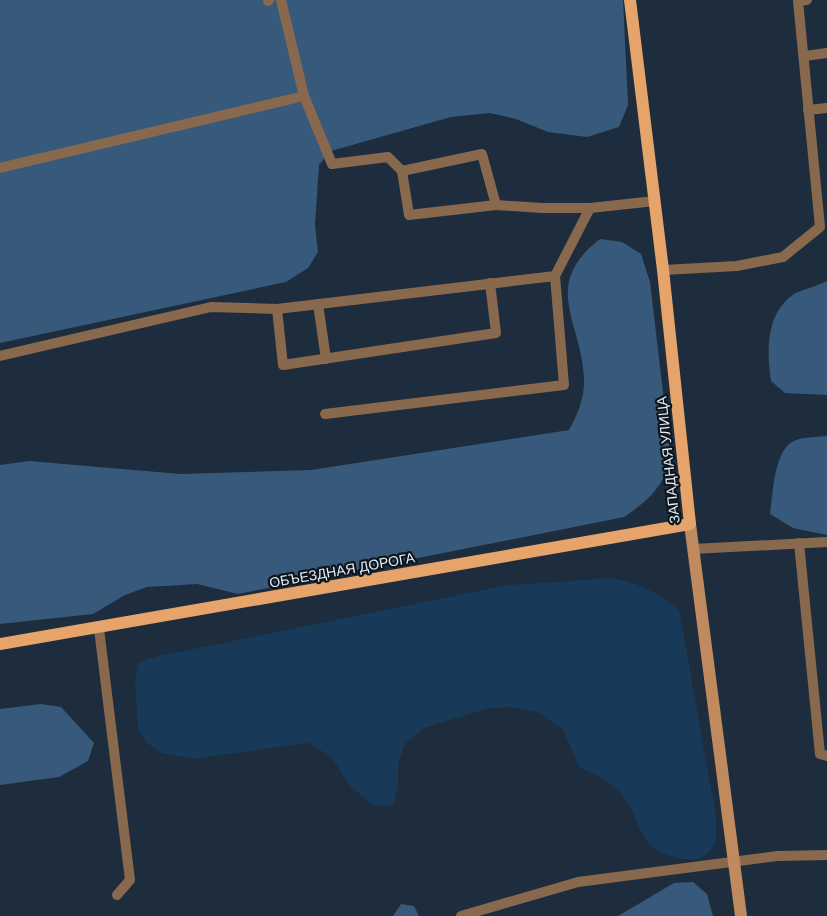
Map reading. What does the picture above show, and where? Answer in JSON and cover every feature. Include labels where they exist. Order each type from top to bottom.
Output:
[{"type":"main road","name":"ЗАПАДНАЯ УЛИЦА","points":[[630,0],[663,270],[693,549],[741,916]]},
{"type":"main road","name":"ОБЪЕЗДНАЯ ДОРОГА","points":[[0,644],[99,629],[690,524]]},
{"type":"lane","points":[[281,0],[304,96],[332,164],[388,157],[402,171],[410,215],[496,205],[542,208],[590,208],[655,201]]},
{"type":"lane","points":[[663,270],[737,266],[783,257],[820,227],[808,110],[805,56],[798,1],[807,0]]},
{"type":"lane","points":[[805,56],[827,53]]},
{"type":"lane","points":[[0,168],[304,96]]},
{"type":"lane","points":[[808,110],[827,108]]},
{"type":"lane","points":[[402,171],[482,154],[496,205]]},
{"type":"lane","points":[[325,414],[564,385],[555,276],[590,208]]},
{"type":"lane","points":[[0,356],[211,307],[277,309],[555,276]]},
{"type":"lane","points":[[277,309],[283,365],[496,333],[490,283]]},
{"type":"lane","points":[[318,304],[326,359]]},
{"type":"lane","points":[[693,549],[827,542]]},
{"type":"lane","points":[[799,543],[820,754],[827,756]]},
{"type":"lane","points":[[99,629],[130,880],[118,895]]},
{"type":"lane","points":[[461,916],[578,882],[777,856],[827,855]]},
{"type":"shaded area","points":[[0,0],[623,0],[628,105],[619,127],[587,137],[548,132],[516,119],[490,113],[451,117],[331,151],[319,165],[315,225],[318,252],[308,268],[286,282],[0,343]]},
{"type":"shaded area","points":[[600,239],[622,242],[641,254],[650,282],[671,460],[663,479],[653,493],[624,517],[238,594],[197,584],[147,587],[125,595],[93,614],[0,624],[0,465],[29,461],[180,474],[311,470],[569,430],[580,406],[584,379],[582,358],[572,322],[568,289],[572,273],[582,256]]},
{"type":"shaded area","points":[[827,281],[827,395],[785,393],[771,381],[769,346],[773,322],[785,302],[794,294]]},
{"type":"shaded area","points":[[827,436],[827,535],[793,528],[770,514],[776,472],[783,452],[789,444],[796,440]]},
{"type":"shaded area","points":[[614,578],[649,590],[679,610],[714,803],[717,831],[712,848],[706,855],[699,858],[681,859],[650,845],[644,837],[629,805],[618,791],[597,775],[580,768],[563,730],[540,713],[513,707],[489,708],[424,728],[405,744],[398,764],[398,787],[393,806],[373,805],[351,787],[331,757],[309,743],[192,759],[162,753],[147,743],[138,729],[135,679],[139,662],[158,656],[509,585]]},
{"type":"shaded area","points":[[41,704],[61,707],[94,743],[88,761],[59,777],[0,785],[0,709]]},
{"type":"shaded area","points":[[693,882],[707,894],[713,916],[618,916],[674,883]]},
{"type":"shaded area","points":[[401,904],[414,906],[419,916],[393,916]]}]
